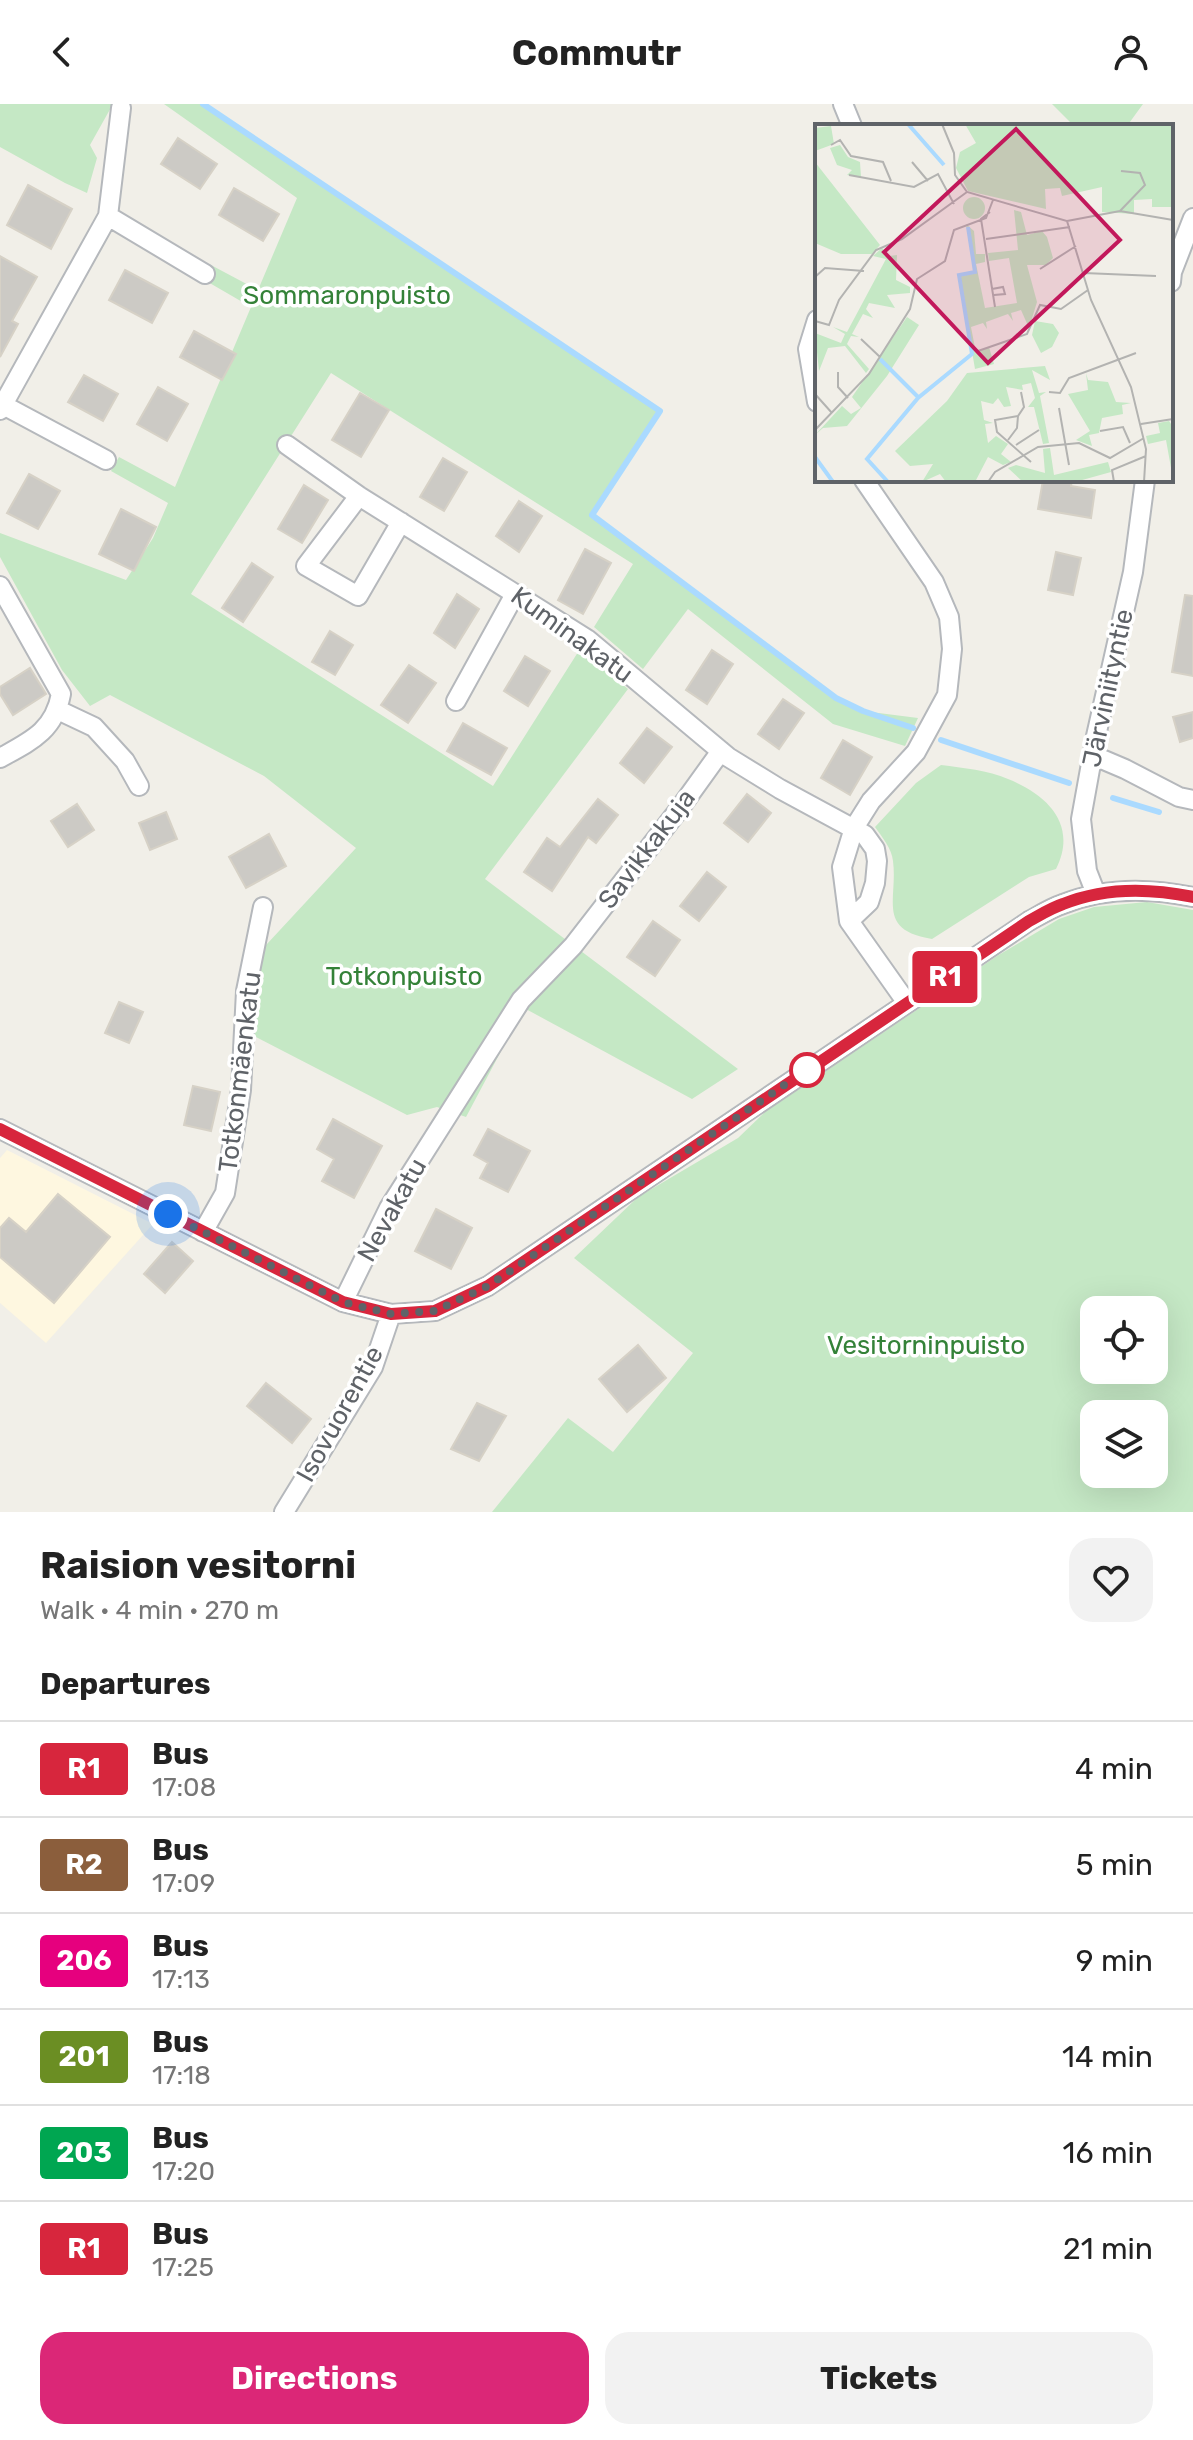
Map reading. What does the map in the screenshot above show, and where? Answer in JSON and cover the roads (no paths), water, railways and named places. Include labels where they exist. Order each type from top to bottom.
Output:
[{"type":"street","points":[[843,104],[851,124]]},
{"type":"street","points":[[106,460],[1,408],[108,216],[121,108]]},
{"type":"street","points":[[108,216],[205,274]]},
{"type":"street","points":[[1173,269],[1193,218]]},
{"type":"street","points":[[815,326],[808,349],[815,390]]},
{"type":"street","name":"Kuminakatu","points":[[287,445],[359,496],[587,639],[721,751],[780,789],[854,828]]},
{"type":"street","points":[[865,482],[934,582],[949,617],[952,649],[947,695],[931,727],[916,752],[871,801],[854,828],[842,867],[849,921],[907,1003]]},
{"type":"street","name":"Järviniityntie","points":[[1096,894],[1087,871],[1081,819],[1092,755],[1133,572],[1145,482]]},
{"type":"street","points":[[359,496],[306,566],[358,596],[401,522]]},
{"type":"street","points":[[0,586],[61,694],[58,710],[48,727],[0,758]]},
{"type":"street","points":[[456,701],[515,594]]},
{"type":"street","points":[[58,710],[94,727],[125,761],[139,786]]},
{"type":"street","name":"Savikkakuja","points":[[445,1120],[521,1000],[573,946],[721,751]]},
{"type":"street","points":[[1092,755],[1179,797],[1193,800]]},
{"type":"street","points":[[849,921],[861,912],[873,894],[877,861],[871,840],[854,828]]},
{"type":"street","points":[[3,1135],[343,1302],[391,1314],[435,1311],[488,1286],[1029,921],[1063,904],[1096,894],[1162,890],[1193,897]]},
{"type":"street","name":"Totkonmäenkatu","points":[[203,1232],[225,1193],[241,1090],[246,991],[263,907]]},
{"type":"street","name":"Nevakatu","points":[[343,1302],[389,1208],[445,1120]]},
{"type":"street","name":"Isovuorentie","points":[[284,1512],[373,1367],[391,1314]]},
{"type":"waterway","points":[[203,104],[660,411],[592,515],[836,698],[913,728]]},
{"type":"waterway","points":[[941,740],[1069,783]]},
{"type":"waterway","points":[[1113,798],[1159,812]]},
{"type":"park label","name":"Sommaronpuisto","points":[[347,295]]},
{"type":"park label","name":"Totkonpuisto","points":[[404,976]]},
{"type":"park label","name":"Vesitorninpuisto","points":[[926,1345]]}]
